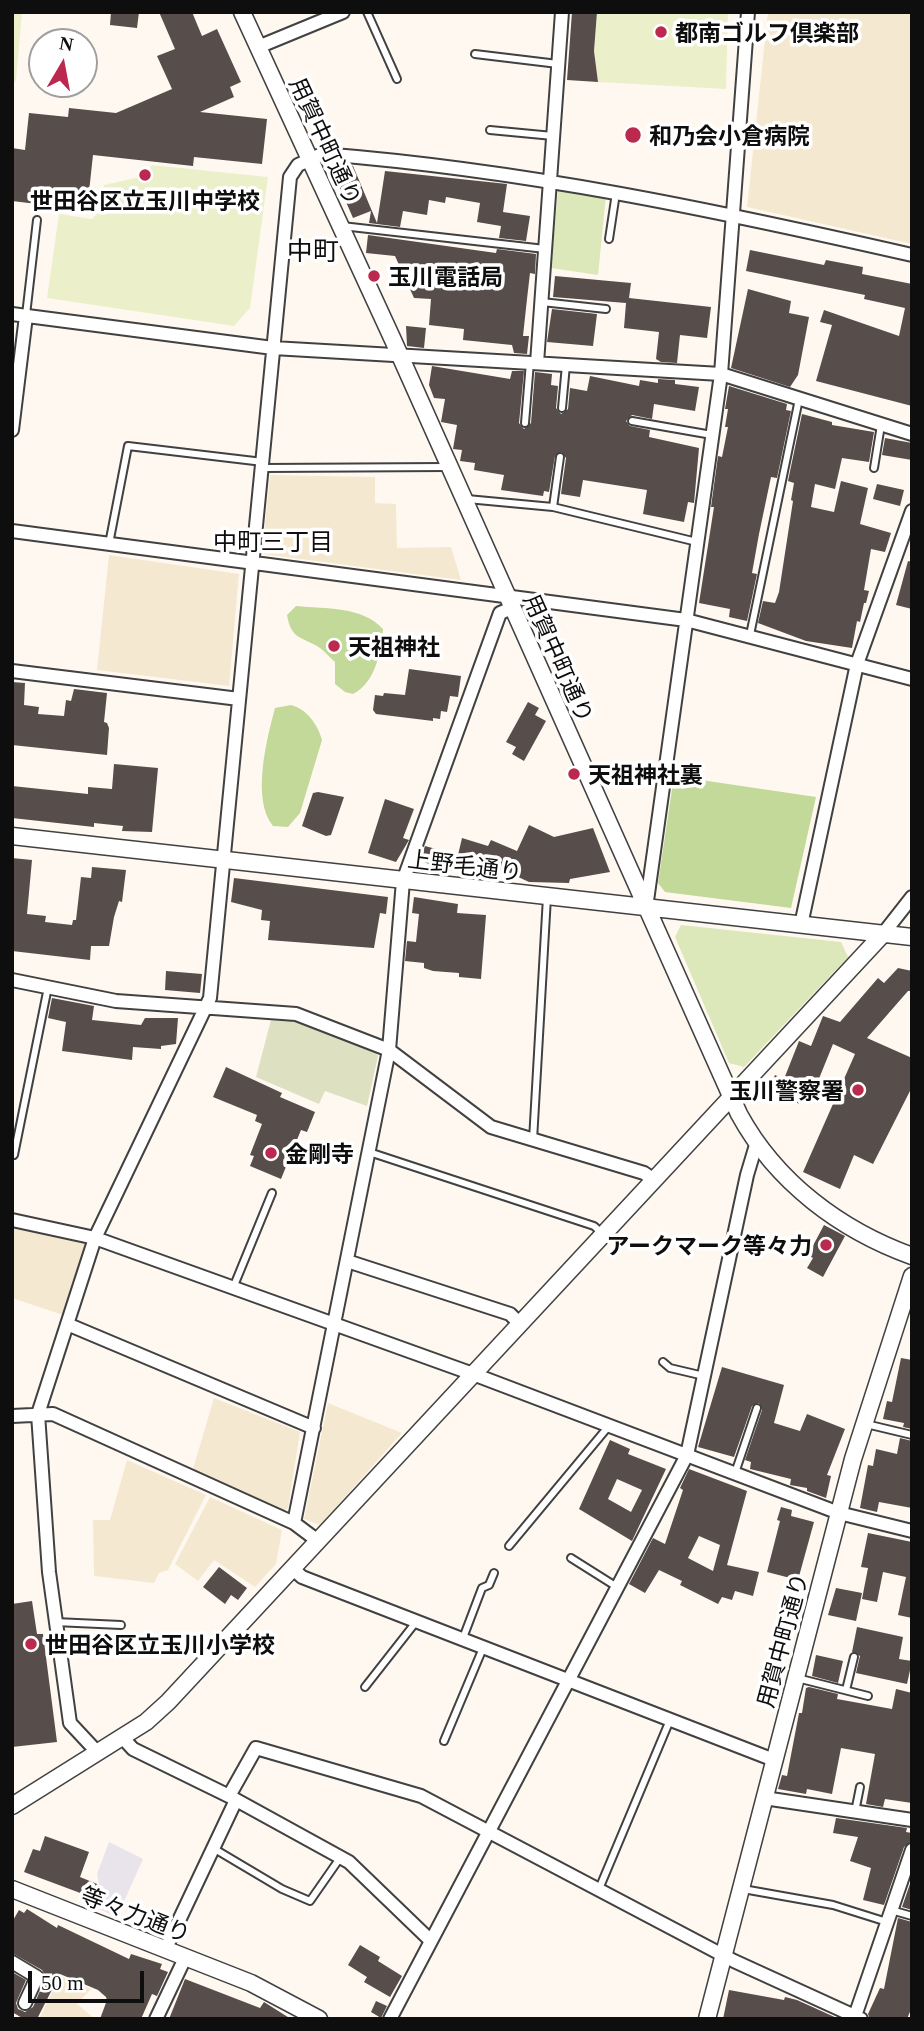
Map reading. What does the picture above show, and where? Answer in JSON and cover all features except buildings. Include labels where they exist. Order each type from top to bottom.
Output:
[{"type":"street","name":"用賀中町通り","points":[[242,12],[400,356],[447,467],[510,601],[730,1098],[756,1144],[785,1178],[820,1207],[912,1256]]},
{"type":"street","points":[[258,47],[343,12]]},
{"type":"street","points":[[534,362],[542,302],[562,12]]},
{"type":"street","points":[[646,908],[721,374],[748,12]]},
{"type":"street","points":[[98,1753],[70,1723],[55,1622],[37,1415],[95,1238],[208,1008],[264,465],[290,177],[298,165],[309,158],[335,155],[550,180],[735,214],[912,255]]},
{"type":"street","points":[[12,314],[273,348],[721,374],[912,434]]},
{"type":"street","points":[[12,430],[26,316]]},
{"type":"street","points":[[801,925],[857,664],[912,511]]},
{"type":"street","points":[[12,531],[254,561],[510,601],[687,620],[912,679]]},
{"type":"street","points":[[294,1523],[389,1050],[403,881],[500,613],[510,601]]},
{"type":"street","points":[[12,671],[239,699]]},
{"type":"street","name":"上野毛通り","points":[[12,836],[912,937]]},
{"type":"street","points":[[12,1806],[146,1722],[168,1702],[883,934],[912,897]]},
{"type":"street","points":[[12,980],[116,1000],[296,1014],[389,1050],[491,1127],[643,1173],[654,1180]]},
{"type":"street","points":[[390,2019],[687,1455],[756,1144]]},
{"type":"street","points":[[12,1220],[95,1238],[473,1374],[839,1513],[912,1531]]},
{"type":"street","points":[[347,1262],[510,1314],[520,1324]]},
{"type":"street","name":"用賀中町通り","points":[[707,2019],[839,1513],[864,1423],[912,1276]]},
{"type":"street","points":[[66,1324],[314,1428]]},
{"type":"street","points":[[12,1416],[53,1414],[294,1523],[318,1541]]},
{"type":"street","points":[[293,1569],[302,1577],[774,1760]]},
{"type":"street","points":[[122,1737],[133,1749],[233,1798],[341,1857],[431,1941]]},
{"type":"street","points":[[165,1950],[214,1848],[256,1748],[421,1796],[723,1955],[857,2018],[912,1850]]},
{"type":"street","points":[[764,1798],[912,1820]]},
{"type":"street","name":"等々力通り","points":[[14,1892],[264,1989],[314,2018]]},
{"type":"street","points":[[156,2019],[186,1958]]},
{"type":"street","points":[[12,1962],[37,1977],[25,2003]]},
{"type":"lane","points":[[367,12],[397,79]]},
{"type":"lane","points":[[475,54],[558,64]]},
{"type":"lane","points":[[490,130],[553,136]]},
{"type":"lane","points":[[609,239],[617,191]]},
{"type":"lane","points":[[26,316],[37,220]]},
{"type":"lane","points":[[341,226],[545,249]]},
{"type":"lane","points":[[542,302],[606,309]]},
{"type":"lane","points":[[525,423],[534,362]]},
{"type":"lane","points":[[562,408],[566,365]]},
{"type":"lane","points":[[750,635],[800,397]]},
{"type":"lane","points":[[632,421],[712,435]]},
{"type":"lane","points":[[874,468],[881,424]]},
{"type":"lane","points":[[109,544],[128,446],[264,465],[447,467]]},
{"type":"lane","points":[[553,507],[560,457]]},
{"type":"lane","points":[[462,499],[553,507],[698,542]]},
{"type":"lane","points":[[533,1140],[547,897]]},
{"type":"lane","points":[[14,1155],[48,987]]},
{"type":"lane","points":[[12,1106],[23,1108]]},
{"type":"lane","points":[[369,1152],[594,1226],[603,1234]]},
{"type":"lane","points":[[233,1288],[272,1193]]},
{"type":"lane","points":[[663,1363],[670,1368],[704,1376]]},
{"type":"lane","points":[[735,1474],[757,1408]]},
{"type":"lane","points":[[864,1423],[912,1435]]},
{"type":"lane","points":[[509,1546],[608,1427]]},
{"type":"lane","points":[[571,1558],[618,1587]]},
{"type":"lane","points":[[463,1640],[482,1588],[489,1585],[494,1573]]},
{"type":"lane","points":[[55,1622],[121,1625]]},
{"type":"lane","points":[[365,1687],[416,1622]]},
{"type":"lane","points":[[444,1741],[483,1648]]},
{"type":"lane","points":[[846,1690],[854,1657]]},
{"type":"lane","points":[[796,1678],[868,1696]]},
{"type":"lane","points":[[599,1890],[670,1720]]},
{"type":"lane","points":[[855,1812],[860,1787]]},
{"type":"lane","points":[[214,1848],[282,1889],[310,1901],[341,1857]]},
{"type":"lane","points":[[741,1888],[889,1916],[912,1916]]},
{"type":"shaded area","points":[[768,12],[912,12],[912,244],[747,207]]},
{"type":"shaded area","points":[[270,475],[375,477],[375,503],[396,504],[397,548],[451,547],[461,580],[262,554]]},
{"type":"shaded area","points":[[109,555],[239,574],[229,686],[97,670]]},
{"type":"shaded area","points":[[12,1224],[82,1238],[88,1247],[63,1315],[12,1298]]},
{"type":"shaded area","points":[[214,1398],[300,1432],[288,1508],[284,1511],[193,1469]]},
{"type":"shaded area","points":[[328,1403],[402,1433],[320,1525],[304,1519]]},
{"type":"shaded area","points":[[127,1460],[206,1495],[168,1570],[159,1573],[154,1583],[94,1576],[93,1520],[110,1520]]},
{"type":"shaded area","points":[[210,1497],[282,1530],[276,1564],[255,1587],[214,1560],[198,1581],[175,1564]]},
{"type":"shaded area","points":[[109,1842],[143,1859],[117,1917],[90,1905],[99,1884],[97,1874]]},
{"type":"shaded area","points":[[60,1976],[91,1989],[77,2004],[95,2019],[39,2019]]},
{"type":"green space","points":[[12,12],[22,13],[16,80],[12,86]]},
{"type":"green space","name":"都南ゴルフ倶楽部","points":[[597,12],[728,12],[726,89],[598,82],[594,51]]},
{"type":"green space","points":[[151,165],[268,177],[250,308],[234,326],[47,298],[59,214],[92,219],[101,209],[104,185],[149,175]]},
{"type":"green space","points":[[562,186],[606,196],[598,275],[551,268],[558,190]]},
{"type":"green space","points":[[296,606],[354,612],[365,616],[383,629],[376,666],[361,689],[353,694],[345,692],[335,684],[335,662],[320,648],[294,632],[287,615]]},
{"type":"green space","points":[[291,705],[311,718],[322,740],[300,813],[288,827],[273,826],[266,814],[263,800],[265,751],[275,708]]},
{"type":"green space","points":[[674,776],[816,797],[791,908],[665,892],[658,883]]},
{"type":"green space","points":[[681,925],[841,942],[848,957],[744,1067],[729,1063],[675,937]]},
{"type":"green space","points":[[271,1020],[293,1021],[374,1049],[378,1056],[367,1106],[325,1091],[319,1104],[256,1077]]},
{"type":"place","name":"都南ゴルフ倶楽部","points":[[661,32]]},
{"type":"place","name":"和乃会小倉病院","points":[[633,135]]},
{"type":"place","name":"世田谷区立玉川中学校","points":[[145,175]]},
{"type":"place","name":"玉川電話局","points":[[374,276]]},
{"type":"place","name":"天祖神社","points":[[334,646]]},
{"type":"place","name":"天祖神社裏","points":[[574,774]]},
{"type":"place","name":"玉川警察署","points":[[858,1090]]},
{"type":"place","name":"金剛寺","points":[[271,1153]]},
{"type":"place","name":"アークマーク等々力","points":[[826,1245]]},
{"type":"place","name":"世田谷区立玉川小学校","points":[[31,1644]]},
{"type":"district","name":"中町","points":[[313,250]]},
{"type":"district","name":"中町三丁目","points":[[273,541]]}]
